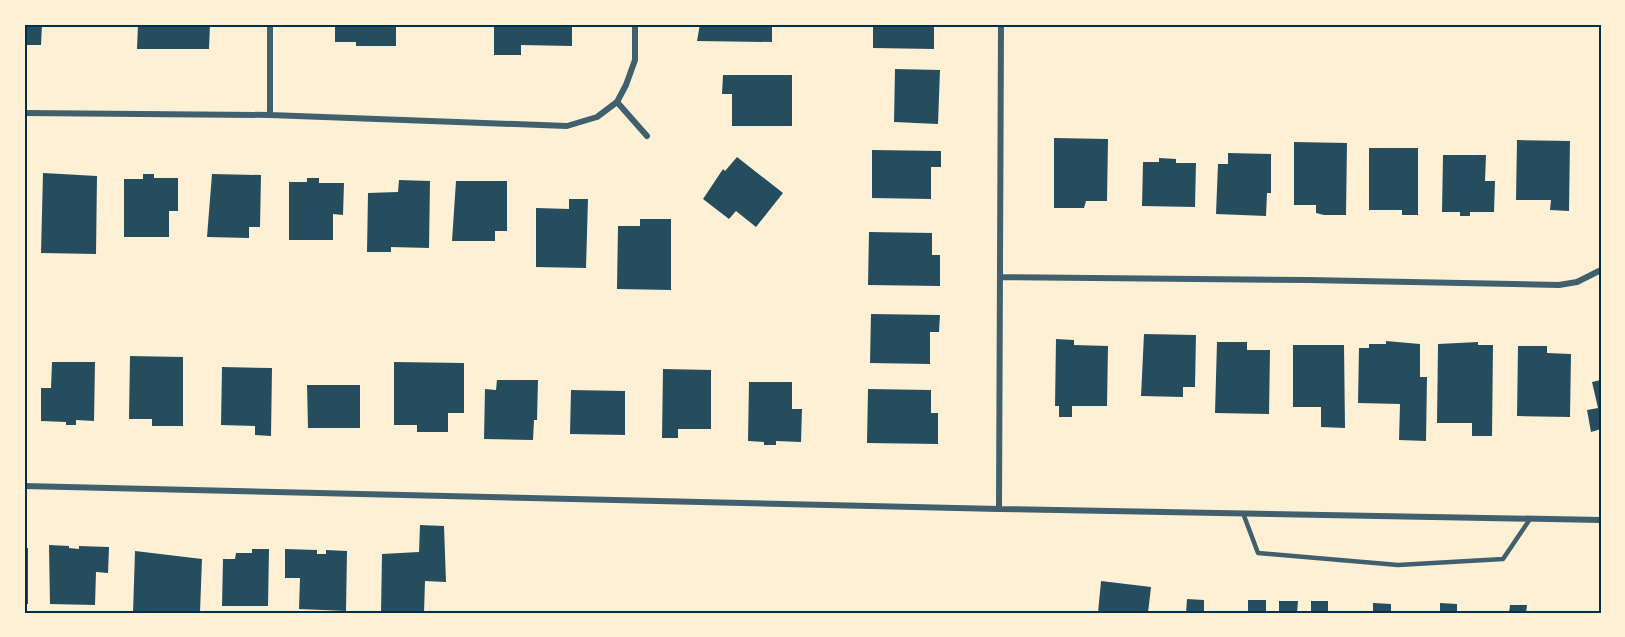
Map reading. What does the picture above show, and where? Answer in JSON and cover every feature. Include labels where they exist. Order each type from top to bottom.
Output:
[{"type":"street","points":[[270,24],[270,115]]},
{"type":"street","points":[[24,113],[270,115],[567,126],[597,117],[617,102],[635,60],[635,24]]},
{"type":"street","points":[[999,509],[1001,24]]},
{"type":"street","points":[[617,102],[647,136]]},
{"type":"street","points":[[1000,277],[1559,285],[1577,282],[1601,270]]},
{"type":"street","points":[[24,486],[999,509],[1601,520]]},
{"type":"lane","points":[[1243,513],[1258,553],[1398,565],[1503,559],[1530,519]]},
{"type":"building","points":[[24,24],[42,24],[41,45],[24,45]]},
{"type":"building","points":[[138,24],[210,24],[209,49],[137,49]]},
{"type":"building","points":[[335,24],[396,24],[396,46],[356,46],[356,42],[335,42]]},
{"type":"building","points":[[494,24],[572,24],[572,46],[521,45],[521,55],[494,55]]},
{"type":"building","points":[[700,24],[772,24],[772,42],[697,41]]},
{"type":"building","points":[[873,24],[934,24],[934,49],[873,48]]},
{"type":"building","points":[[895,69],[940,70],[938,124],[894,122]]},
{"type":"building","points":[[723,75],[792,75],[792,126],[732,126],[732,94],[722,94]]},
{"type":"building","points":[[1054,138],[1108,139],[1107,201],[1086,201],[1084,208],[1054,208]]},
{"type":"building","points":[[1517,140],[1570,141],[1569,211],[1550,210],[1551,200],[1516,200]]},
{"type":"building","points":[[1294,142],[1347,143],[1346,215],[1316,213],[1316,205],[1294,205]]},
{"type":"building","points":[[1369,148],[1418,148],[1418,215],[1402,215],[1402,210],[1369,210]]},
{"type":"building","points":[[872,150],[941,151],[941,167],[931,167],[931,199],[872,198]]},
{"type":"building","points":[[1228,153],[1271,154],[1271,193],[1267,193],[1266,216],[1216,214],[1218,164],[1228,164]]},
{"type":"building","points":[[1443,155],[1486,155],[1485,181],[1495,181],[1494,212],[1470,212],[1470,216],[1460,216],[1460,212],[1442,212]]},
{"type":"building","points":[[737,157],[783,193],[756,227],[736,211],[729,219],[703,199],[723,169],[725,171]]},
{"type":"building","points":[[1159,158],[1176,159],[1176,163],[1196,163],[1195,207],[1142,206],[1143,162],[1159,162]]},
{"type":"building","points":[[43,173],[97,176],[96,254],[41,253]]},
{"type":"building","points":[[143,174],[154,174],[154,178],[178,178],[178,211],[169,211],[169,237],[124,237],[124,179],[143,179]]},
{"type":"building","points":[[212,174],[261,175],[260,227],[249,227],[249,238],[207,237]]},
{"type":"building","points":[[307,178],[319,178],[319,183],[344,183],[343,215],[333,214],[333,240],[289,240],[289,182],[307,182]]},
{"type":"building","points":[[399,180],[430,181],[429,248],[391,247],[391,252],[367,252],[368,193],[398,192]]},
{"type":"building","points":[[456,181],[507,181],[507,231],[495,231],[495,241],[452,241]]},
{"type":"building","points":[[569,199],[588,199],[586,268],[536,267],[536,208],[569,209]]},
{"type":"building","points":[[640,219],[671,219],[671,290],[617,289],[618,226],[640,226]]},
{"type":"building","points":[[869,232],[932,233],[932,255],[940,255],[940,286],[868,285]]},
{"type":"building","points":[[871,314],[940,315],[939,332],[930,332],[930,364],[870,363]]},
{"type":"building","points":[[1144,334],[1196,335],[1195,387],[1183,387],[1183,397],[1141,396]]},
{"type":"building","points":[[1056,339],[1074,340],[1074,345],[1108,346],[1107,406],[1072,406],[1072,417],[1059,417],[1059,406],[1055,406]]},
{"type":"building","points":[[1386,341],[1420,344],[1420,377],[1427,377],[1426,441],[1399,440],[1400,404],[1358,403],[1359,348],[1369,348],[1369,344],[1386,344]]},
{"type":"building","points":[[1217,342],[1247,342],[1247,350],[1270,350],[1269,414],[1215,413]]},
{"type":"building","points":[[1478,342],[1478,345],[1493,345],[1492,436],[1472,436],[1472,423],[1437,423],[1438,344]]},
{"type":"building","points":[[1293,345],[1344,345],[1345,428],[1321,427],[1321,407],[1293,407]]},
{"type":"building","points":[[1518,346],[1547,346],[1547,353],[1571,354],[1570,417],[1517,416]]},
{"type":"building","points":[[130,356],[183,357],[183,426],[152,426],[152,419],[129,419]]},
{"type":"building","points":[[52,362],[95,362],[94,421],[76,420],[76,425],[66,425],[66,422],[41,421],[41,388],[51,388]]},
{"type":"building","points":[[394,362],[464,363],[464,413],[448,413],[448,432],[417,432],[417,425],[394,425]]},
{"type":"building","points":[[222,367],[272,368],[271,436],[255,435],[255,426],[221,425]]},
{"type":"building","points":[[663,369],[711,370],[711,429],[678,429],[678,438],[662,438]]},
{"type":"building","points":[[497,380],[538,380],[537,420],[534,420],[533,440],[484,439],[485,389],[496,390]]},
{"type":"building","points":[[1601,380],[1601,429],[1591,432],[1587,410],[1598,408],[1592,382]]},
{"type":"building","points":[[749,382],[792,382],[792,409],[802,409],[801,442],[776,441],[776,445],[764,445],[764,442],[748,441]]},
{"type":"building","points":[[307,385],[360,385],[360,428],[308,428]]},
{"type":"building","points":[[868,389],[931,390],[931,413],[938,413],[938,444],[867,443]]},
{"type":"building","points":[[571,390],[625,391],[625,435],[570,434]]},
{"type":"building","points":[[420,525],[444,526],[446,582],[425,581],[424,613],[381,613],[382,554],[419,552]]},
{"type":"building","points":[[49,545],[79,549],[79,546],[109,547],[108,573],[96,572],[95,605],[50,604]]},
{"type":"building","points":[[24,548],[28,548],[28,604],[24,604]]},
{"type":"building","points":[[252,549],[269,549],[268,606],[222,606],[223,559],[235,559],[236,553],[252,553]]},
{"type":"building","points":[[285,549],[317,550],[317,554],[326,554],[326,550],[347,551],[346,611],[299,609],[300,578],[285,578]]},
{"type":"building","points":[[135,551],[202,559],[200,612],[133,613]]},
{"type":"building","points":[[1101,581],[1151,587],[1148,613],[1098,613]]},
{"type":"building","points":[[1187,599],[1204,600],[1204,613],[1186,613]]},
{"type":"building","points":[[1248,600],[1266,600],[1266,613],[1248,613]]},
{"type":"building","points":[[1279,601],[1298,601],[1297,613],[1279,613]]},
{"type":"building","points":[[1311,601],[1328,601],[1328,613],[1311,613]]},
{"type":"building","points":[[1373,603],[1391,604],[1391,613],[1373,613]]},
{"type":"building","points":[[1440,603],[1457,604],[1457,613],[1440,613]]},
{"type":"building","points":[[1510,605],[1527,605],[1526,613],[1509,613]]}]
